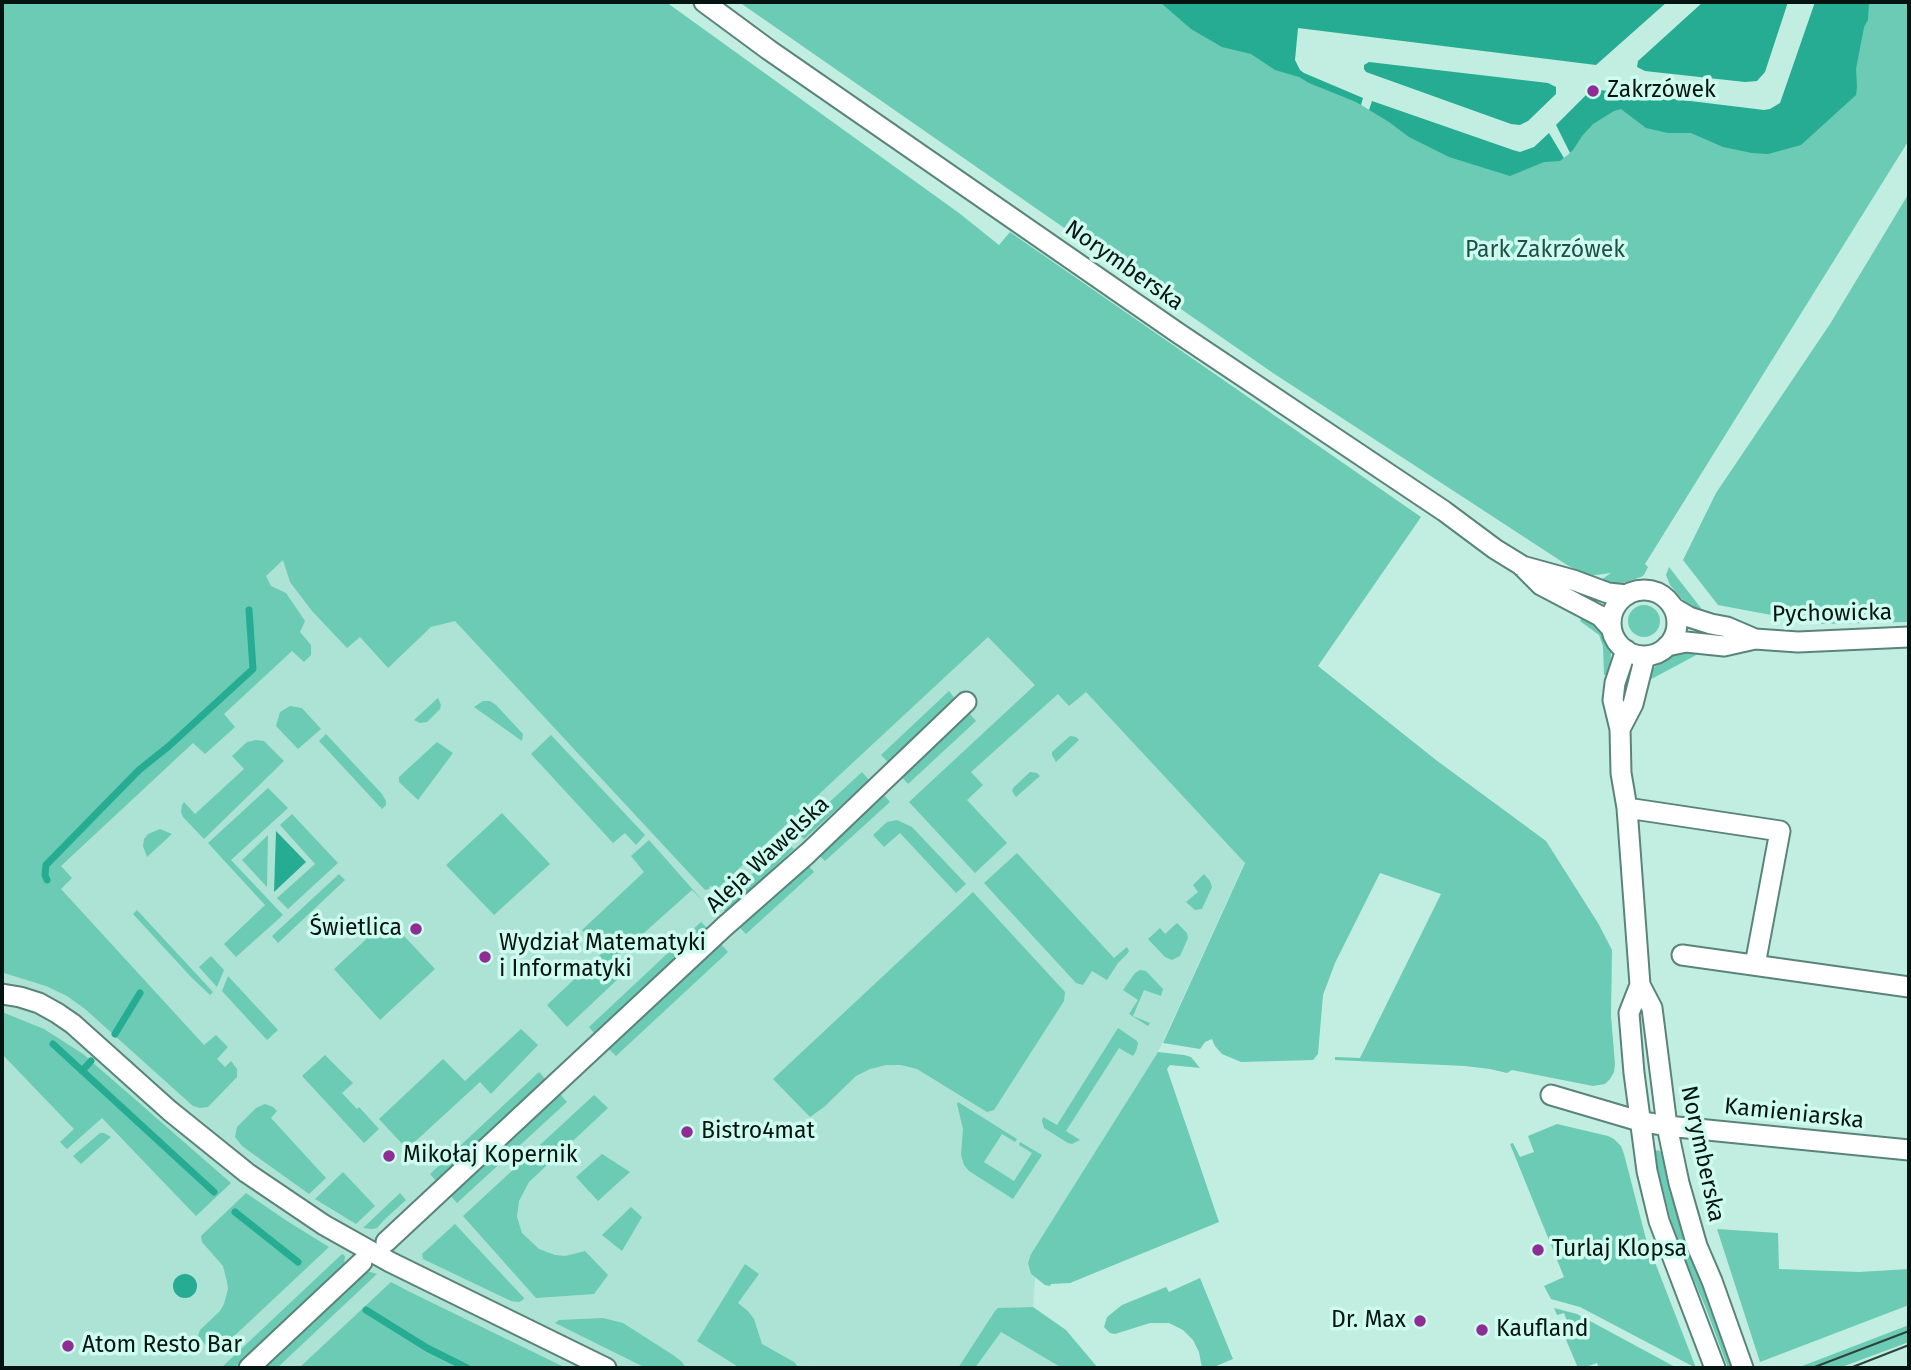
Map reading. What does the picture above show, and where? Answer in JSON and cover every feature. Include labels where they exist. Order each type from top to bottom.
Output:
[{"type":"street","name":"Norymberska","points":[[704,2],[1178,333],[1444,511],[1521,565],[1541,585],[1600,616],[1611,628]]},
{"type":"street","name":"Norymberska","points":[[1521,565],[1608,593],[1627,595]]},
{"type":"street","points":[[1635,591],[1654,591],[1662,595],[1674,608],[1674,638],[1661,652],[1635,653],[1619,645],[1611,628],[1611,619],[1619,600],[1635,591]]},
{"type":"street","name":"Pychowicka","points":[[1674,608],[1689,617],[1727,627],[1755,639]]},
{"type":"street","name":"Pychowicka","points":[[1667,646],[1686,642],[1724,646],[1755,639],[1798,642],[1909,637]]},
{"type":"street","name":"Norymberska","points":[[1635,653],[1615,684],[1613,700],[1620,729],[1621,773],[1627,808],[1640,985],[1652,1008],[1667,1126],[1679,1184],[1697,1246],[1743,1368]]},
{"type":"street","name":"Aleja Wawelska","points":[[386,1242],[808,853],[966,702]]},
{"type":"street","points":[[1627,808],[1780,831],[1755,965]]},
{"type":"street","points":[[1682,955],[1909,987]]},
{"type":"street","name":"Norymberska","points":[[1640,985],[1629,1013],[1639,1121],[1647,1171],[1659,1221],[1715,1368]]},
{"type":"street","points":[[2,994],[39,1003],[73,1024],[170,1111],[288,1202],[390,1262],[606,1368]]},
{"type":"street","name":"Kamieniarska","points":[[1551,1095],[1639,1121],[1667,1126],[1909,1150]]},
{"type":"street","points":[[249,1368],[362,1262]]},
{"type":"shaded area","name":"Zakrzówek","points":[[1160,2],[1869,2],[1868,20],[1864,27],[1856,69],[1856,95],[1801,145],[1768,154],[1752,153],[1723,147],[1691,133],[1668,133],[1646,128],[1621,109],[1593,124],[1573,150],[1560,161],[1544,162],[1510,176],[1449,157],[1409,137],[1356,102],[1299,77],[1275,70],[1251,54],[1222,47],[1191,29]]},
{"type":"shaded area","points":[[286,548],[960,590],[1260,829],[1158,1052],[1031,1254],[1031,1274],[1035,1278],[1033,1307],[1003,1308],[958,1368],[2,1368],[2,766]]},
{"type":"shaded area","points":[[276,831],[306,862],[274,892]]},
{"type":"shaded area","points":[[180,1274],[190,1274],[197,1281],[197,1291],[190,1298],[180,1298],[173,1291],[173,1281]]},
{"type":"shaded area","points":[[1001,1332],[1062,1368],[975,1368]]},
{"type":"green space","points":[[2,2],[666,2],[959,213],[999,245],[1010,232],[1421,517],[1318,666],[1436,760],[1546,841],[1612,950],[1611,1016],[1615,1064],[1610,1079],[1605,1084],[1593,1086],[1512,1070],[1507,1073],[1465,1066],[1335,1060],[1335,1057],[1360,1058],[1441,894],[1380,873],[1335,963],[1323,995],[1318,1054],[1313,1060],[1241,1062],[1222,1054],[1212,1039],[1205,1042],[1200,1049],[1163,1043],[1245,863],[1086,692],[1069,706],[1058,694],[971,772],[983,785],[967,800],[1007,843],[975,873],[909,802],[1035,685],[988,637],[718,888],[710,886],[705,890],[455,621],[431,627],[388,668],[360,637],[347,648],[312,611],[290,582],[283,560],[266,576],[271,586],[286,593],[305,621],[300,632],[311,645],[311,655],[304,662],[292,651],[224,714],[235,727],[205,754],[193,743],[61,866],[72,878],[61,889],[204,1045],[216,1035],[228,1047],[217,1059],[225,1067],[231,1061],[237,1069],[237,1077],[208,1107],[193,1106],[67,996],[2,970]]},
{"type":"green space","name":"Park Zakrzówek","points":[[739,2],[1909,2],[1909,140],[1645,564],[1648,567],[1644,575],[1617,585],[1598,582],[1611,573],[1588,576],[1567,565],[1273,373]]},
{"type":"green space","points":[[1909,193],[1909,622],[1819,624],[1718,605],[1683,560],[1716,493],[1830,324]]},
{"type":"green space","points":[[1669,567],[1704,612],[1690,608],[1670,585],[1666,575]]},
{"type":"green space","points":[[1644,605],[1655,610],[1660,621],[1655,632],[1644,637],[1633,632],[1628,621],[1633,610]]},
{"type":"green space","points":[[1584,613],[1599,627],[1611,652],[1610,675],[1604,675],[1603,646],[1599,635],[1580,621]]},
{"type":"green space","points":[[1687,650],[1700,653],[1644,683],[1652,669]]},
{"type":"green space","points":[[949,691],[955,699],[888,762],[881,755]]},
{"type":"green space","points":[[438,698],[440,709],[427,722],[414,720]]},
{"type":"green space","points":[[483,701],[496,705],[523,734],[522,741],[474,707]]},
{"type":"green space","points":[[290,706],[302,708],[321,729],[298,749],[276,726],[280,712]]},
{"type":"green space","points":[[969,713],[976,721],[908,784],[902,777]]},
{"type":"green space","points":[[326,734],[382,794],[386,805],[382,809],[319,741]]},
{"type":"green space","points":[[551,735],[645,835],[636,845],[625,833],[613,843],[531,754]]},
{"type":"green space","points":[[1070,736],[1079,740],[1056,762],[1052,752]]},
{"type":"green space","points":[[264,741],[284,761],[204,839],[183,817],[182,805],[184,802],[195,814],[244,769],[232,756],[247,742]]},
{"type":"green space","points":[[437,742],[453,753],[418,800],[399,782],[399,777]]},
{"type":"green space","points":[[862,772],[869,780],[804,839],[797,832]]},
{"type":"green space","points":[[1030,772],[1040,776],[1016,797],[1013,788]]},
{"type":"green space","points":[[268,788],[288,808],[231,860],[283,915],[236,957],[224,944],[265,905],[208,843]]},
{"type":"green space","points":[[883,794],[890,802],[825,861],[818,854]]},
{"type":"green space","points":[[502,813],[550,864],[494,915],[446,865]]},
{"type":"green space","points":[[292,814],[338,863],[288,909],[277,898],[315,864],[280,825]]},
{"type":"green space","points":[[897,820],[912,827],[966,884],[956,893],[900,833],[884,847],[873,835],[887,822]]},
{"type":"green space","points":[[160,829],[172,834],[147,857],[143,846],[144,839],[148,834]]},
{"type":"green space","points":[[268,835],[267,887],[242,860]]},
{"type":"green space","points":[[649,840],[703,901],[692,890],[608,965],[619,978],[567,1027],[547,1005],[603,952],[582,930],[644,872],[631,856]]},
{"type":"green space","points":[[787,842],[794,849],[726,912],[719,905]]},
{"type":"green space","points":[[1017,853],[1114,958],[1127,947],[1128,953],[1107,980],[1092,971],[1083,985],[1076,983],[984,883]]},
{"type":"green space","points":[[807,864],[814,872],[746,934],[739,927]]},
{"type":"green space","points":[[339,874],[345,880],[278,943],[272,936]]},
{"type":"green space","points":[[1204,874],[1212,887],[1202,909],[1195,910],[1186,902],[1198,892],[1193,885]]},
{"type":"green space","points":[[973,892],[1065,992],[1064,1001],[994,1110],[987,1112],[917,1069],[886,1065],[856,1076],[810,1117],[773,1079]]},
{"type":"green space","points":[[137,910],[213,992],[210,995],[133,914]]},
{"type":"green space","points":[[388,919],[435,969],[380,1020],[334,969]]},
{"type":"green space","points":[[701,922],[708,929],[595,1034],[589,1027]]},
{"type":"green space","points":[[1177,923],[1187,933],[1188,938],[1180,956],[1172,960],[1165,957],[1148,939],[1160,928],[1165,934]]},
{"type":"green space","points":[[721,944],[728,952],[616,1056],[609,1049]]},
{"type":"green space","points":[[211,956],[224,970],[217,987],[199,967]]},
{"type":"green space","points":[[1140,970],[1146,971],[1163,989],[1161,996],[1144,990],[1133,1016],[1150,1023],[1148,1026],[1129,1014],[1138,1000],[1123,990]]},
{"type":"green space","points":[[228,976],[278,1030],[267,1040],[222,991]]},
{"type":"green space","points":[[2,1012],[44,1029],[83,1054],[231,1183],[196,1216],[102,1118],[67,1149],[60,1142],[74,1129],[2,1054]]},
{"type":"green space","points":[[1118,1028],[1137,1041],[1136,1051],[1133,1056],[1119,1048],[1066,1131],[1080,1140],[1068,1143],[1044,1128],[1043,1117],[1057,1125]]},
{"type":"green space","points":[[521,1029],[538,1045],[491,1094],[480,1082],[407,1149],[379,1119],[443,1059],[465,1081]]},
{"type":"green space","points":[[1158,1052],[1191,1057],[1200,1068],[1170,1065],[1167,1069],[1219,1222],[1070,1283],[1045,1285],[1031,1274],[1028,1263],[1031,1254]]},
{"type":"green space","points":[[325,1055],[353,1083],[342,1093],[379,1129],[364,1143],[302,1076]]},
{"type":"green space","points":[[539,1072],[546,1080],[437,1182],[430,1174]]},
{"type":"green space","points":[[560,1094],[567,1102],[457,1203],[450,1195]]},
{"type":"green space","points":[[594,1095],[608,1108],[529,1182],[519,1201],[517,1217],[522,1233],[539,1249],[565,1256],[585,1251],[608,1275],[594,1294],[536,1298],[463,1216]]},
{"type":"green space","points":[[958,1102],[1017,1139],[1015,1142],[1002,1134],[984,1162],[1014,1181],[1032,1153],[1019,1145],[1020,1142],[1042,1155],[1013,1199],[964,1165],[961,1155],[963,1129]]},
{"type":"green space","points":[[265,1104],[277,1111],[271,1118],[326,1178],[309,1194],[242,1146],[235,1137],[237,1127],[256,1108]]},
{"type":"green space","points":[[1557,1124],[1608,1136],[1621,1146],[1646,1239],[1696,1368],[1580,1307],[1551,1299],[1544,1286],[1564,1277],[1510,1144],[1513,1143],[1520,1157],[1534,1152],[1528,1136]]},
{"type":"green space","points":[[100,1133],[111,1137],[81,1164],[73,1156]]},
{"type":"green space","points":[[1657,1150],[1662,1152],[1670,1193],[1683,1236],[1735,1368],[1728,1368],[1680,1248],[1659,1173],[1655,1153]]},
{"type":"green space","points":[[602,1154],[630,1172],[598,1201],[576,1177]]},
{"type":"green space","points":[[343,1172],[375,1206],[356,1224],[315,1199]]},
{"type":"green space","points":[[246,1193],[329,1247],[214,1355],[198,1336],[200,1330],[220,1311],[228,1289],[223,1266],[202,1242],[201,1236]]},
{"type":"green space","points":[[400,1193],[406,1200],[377,1228],[363,1228]]},
{"type":"green space","points":[[631,1207],[642,1217],[622,1251],[602,1235]]},
{"type":"green space","points":[[455,1224],[524,1299],[519,1302],[511,1301],[423,1259],[422,1254]]},
{"type":"green space","points":[[1717,1229],[1778,1233],[1779,1269],[1859,1272],[1909,1269],[1909,1305],[1760,1362]]},
{"type":"green space","points":[[342,1254],[345,1256],[344,1264],[234,1368],[221,1368]]},
{"type":"green space","points":[[745,1264],[759,1274],[738,1303],[754,1319],[762,1344],[794,1362],[799,1368],[740,1368],[697,1341]]},
{"type":"green space","points":[[367,1271],[377,1274],[277,1368],[264,1368]]},
{"type":"green space","points":[[1200,1278],[1233,1359],[1214,1368],[1202,1368],[1193,1340],[1183,1330],[1169,1323],[1150,1323],[1115,1334],[1104,1327],[1107,1317],[1122,1305],[1166,1287],[1169,1292]]},
{"type":"green space","points":[[391,1282],[410,1292],[566,1368],[299,1368]]},
{"type":"green space","points":[[1033,1307],[1066,1330],[1098,1368],[1062,1368],[1001,1332],[975,1368],[958,1368],[998,1308]]},
{"type":"green space","points":[[1554,1308],[1577,1314],[1677,1368],[1599,1368],[1597,1363],[1578,1368],[1564,1335],[1571,1331],[1564,1313],[1557,1315]]},
{"type":"green space","points":[[603,1318],[623,1323],[673,1355],[686,1368],[646,1368],[555,1323],[559,1320]]},
{"type":"green space","points":[[1909,1325],[1909,1342],[1839,1368],[1797,1368]]},
{"type":"pier","points":[[1667,2],[1703,2],[1638,61],[1637,67],[1645,71],[1757,81],[1765,72],[1788,2],[1815,2],[1780,103],[1764,110],[1592,89],[1556,125],[1570,153],[1564,158],[1549,133],[1534,147],[1520,152],[1372,101],[1369,110],[1361,105],[1363,98],[1304,73],[1295,60],[1298,28],[1596,65]],"holes":[[[1369,62],[1548,83],[1556,87],[1556,94],[1528,121],[1520,125],[1366,72],[1364,65]]]},
{"type":"waterway","points":[[47,880],[46,865],[139,770],[253,669],[249,610]]},
{"type":"waterway","points":[[115,1034],[140,993]]},
{"type":"waterway","points":[[53,1044],[214,1192]]},
{"type":"waterway","points":[[82,1071],[91,1061]]},
{"type":"waterway","points":[[235,1212],[298,1262]]},
{"type":"waterway","points":[[366,1310],[427,1348],[467,1368]]},
{"type":"tram line","points":[[1812,1368],[1909,1331]]},
{"type":"tram line","points":[[1850,1368],[1909,1345]]},
{"type":"place","name":"Zakrzówek","points":[[1593,91]]},
{"type":"place","name":"Świetlica","points":[[416,929]]},
{"type":"place","name":"Wydział Matematyki i Informatyki","points":[[485,957]]},
{"type":"place","name":"Bistro4mat","points":[[687,1132]]},
{"type":"place","name":"Mikołaj Kopernik","points":[[389,1156]]},
{"type":"place","name":"Turlaj Klopsa","points":[[1538,1250]]},
{"type":"place","name":"Dr. Max","points":[[1420,1321]]},
{"type":"place","name":"Kaufland","points":[[1482,1330]]},
{"type":"place","name":"Atom Resto Bar","points":[[68,1346]]}]
